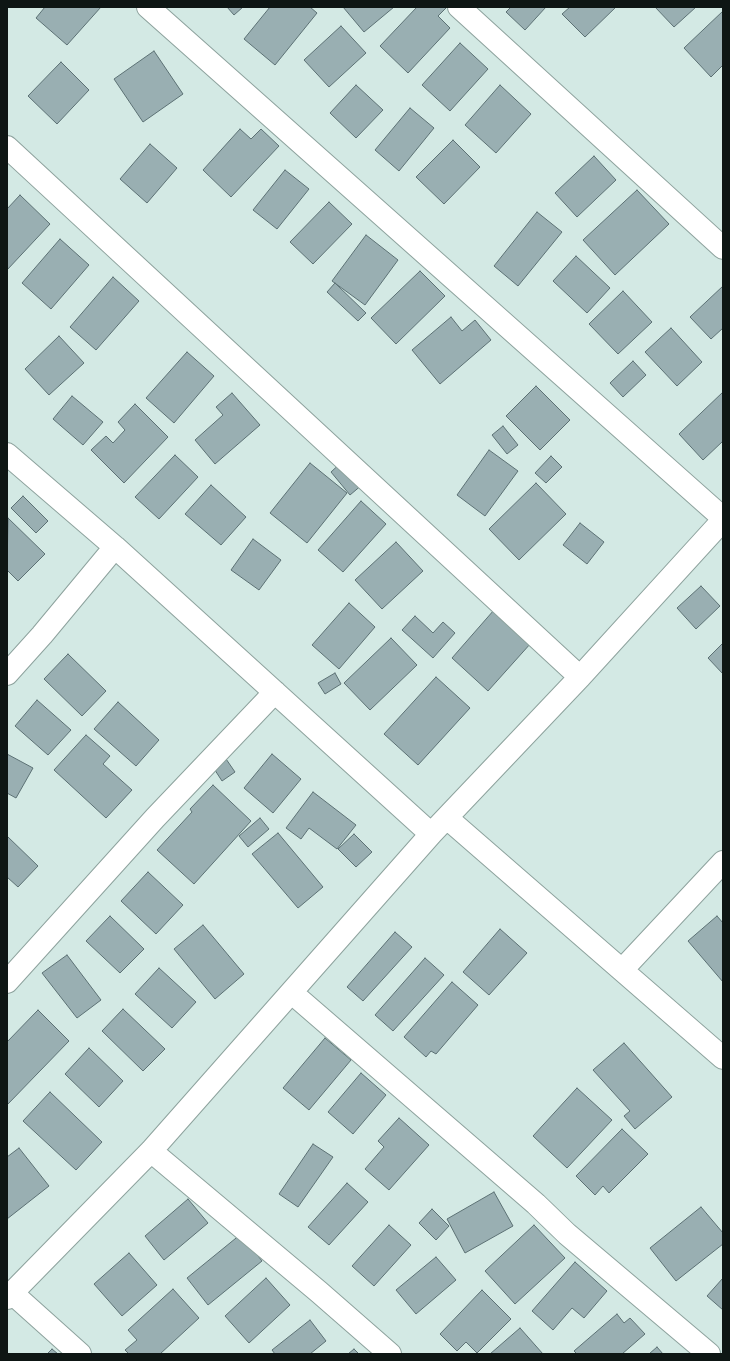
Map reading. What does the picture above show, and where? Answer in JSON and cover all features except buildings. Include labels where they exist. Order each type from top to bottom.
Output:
[{"type":"street","points":[[80,1354],[9,1296],[151,1151],[431,834],[580,677],[723,519],[351,186],[148,7]]},
{"type":"street","points":[[460,7],[723,248]]},
{"type":"street","points":[[7,147],[580,677]]},
{"type":"street","points":[[7,454],[115,547],[431,834]]},
{"type":"street","points":[[7,674],[42,635],[115,547]]},
{"type":"street","points":[[7,982],[156,818],[275,692]]},
{"type":"street","points":[[447,818],[723,1058]]},
{"type":"street","points":[[622,970],[723,862]]},
{"type":"street","points":[[292,993],[536,1204],[567,1234],[709,1354]]},
{"type":"street","points":[[151,1151],[319,1292],[390,1354]]}]
